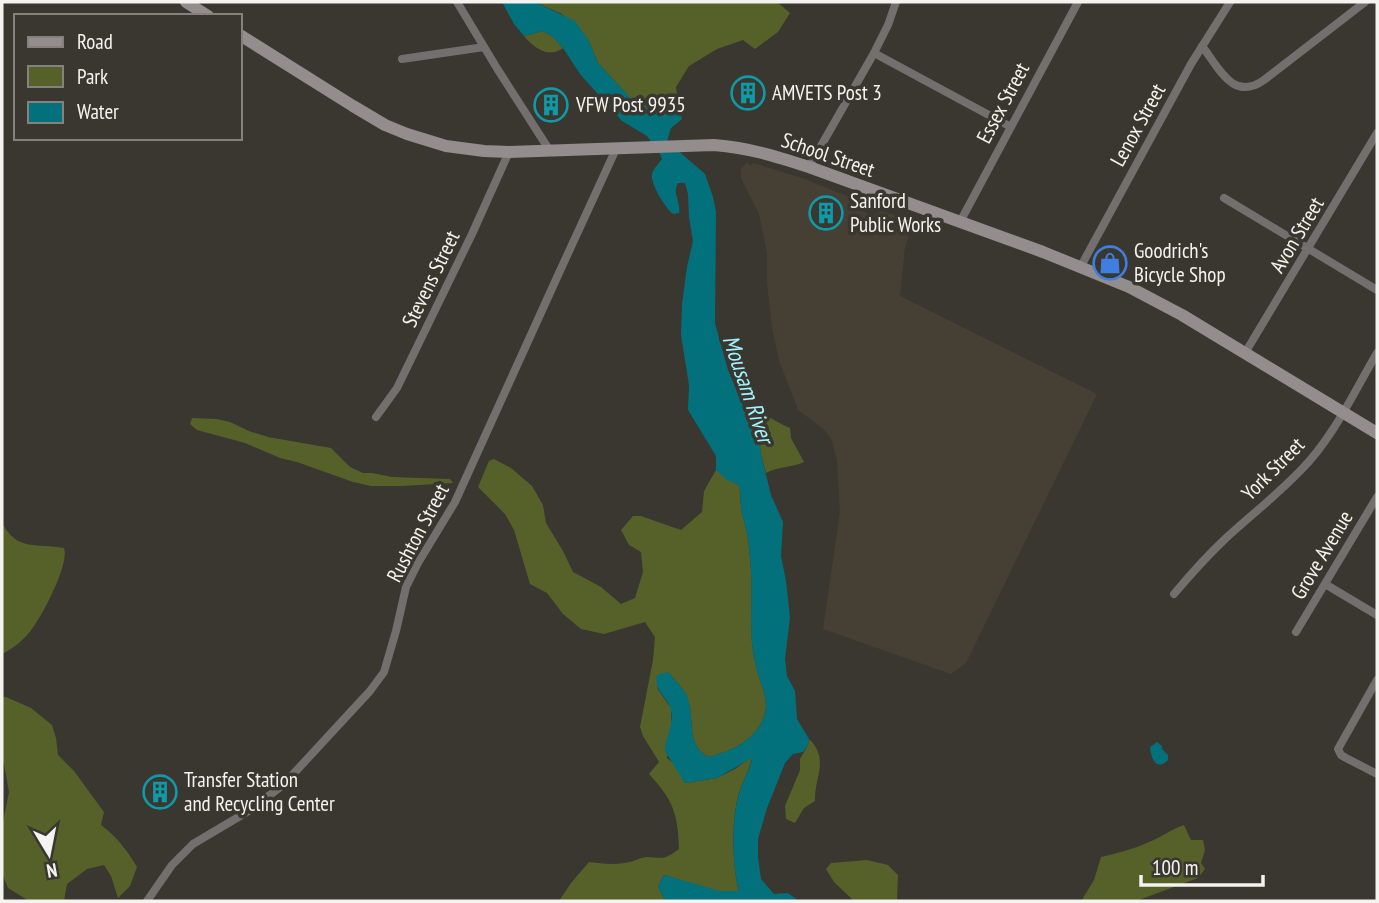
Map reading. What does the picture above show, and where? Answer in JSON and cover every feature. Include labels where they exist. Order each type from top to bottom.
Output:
[{"type":"street","points":[[186,2],[205,14]]},
{"type":"street","points":[[457,2],[550,152]]},
{"type":"street","points":[[808,167],[888,26],[895,2]]},
{"type":"street","name":"Essex Street","points":[[960,222],[1078,2]]},
{"type":"street","name":"Lenox Street","points":[[1081,267],[1202,46],[1230,2]]},
{"type":"street","points":[[1202,46],[1235,86],[1256,86],[1366,2]]},
{"type":"street","name":"School Street","points":[[242,36],[385,125],[446,146],[509,152],[550,152],[714,145],[743,148],[808,167],[1122,284],[1162,304],[1377,433]]},
{"type":"street","points":[[402,59],[484,47]]},
{"type":"street","points":[[874,52],[1011,127]]},
{"type":"street","name":"Avon Street","points":[[1245,353],[1377,133]]},
{"type":"street","name":"Rushton Street","points":[[147,901],[172,865],[193,844],[252,809],[285,784],[384,672],[406,587],[455,502],[616,149]]},
{"type":"street","name":"Stevens Street","points":[[376,417],[397,388],[509,152]]},
{"type":"street","points":[[1224,198],[1377,290]]},
{"type":"street","name":"York Street","points":[[1174,594],[1225,539],[1301,471],[1327,439],[1377,353]]},
{"type":"street","name":"Grove Avenue","points":[[1296,632],[1377,497]]},
{"type":"street","points":[[1325,584],[1377,615]]},
{"type":"street","points":[[1377,680],[1338,749],[1341,755],[1377,774]]},
{"type":"shaded area","name":"Sanford Public Works","points":[[748,162],[749,165],[753,163],[799,177],[860,201],[861,210],[872,216],[880,211],[915,220],[905,247],[900,296],[1097,394],[966,663],[951,674],[823,629],[840,512],[837,460],[832,441],[825,430],[798,410],[779,360],[772,328],[767,253],[759,214],[741,178],[741,168]]},
{"type":"green space","points":[[535,2],[777,2],[790,13],[778,32],[755,49],[743,40],[717,49],[689,66],[676,87],[679,108],[672,106],[652,110],[635,103],[598,63],[588,39],[562,14]]},
{"type":"green space","points":[[543,31],[563,48],[552,52],[542,51],[524,36]]},
{"type":"green space","points":[[744,408],[790,428],[791,438],[804,462],[766,473],[759,434]]},
{"type":"green space","points":[[192,418],[217,419],[268,437],[331,448],[350,467],[363,473],[450,479],[453,483],[371,486],[353,482],[280,458],[245,443],[197,430],[190,424]]},
{"type":"green space","points":[[494,459],[511,468],[532,486],[543,505],[546,523],[573,572],[601,587],[621,604],[635,598],[643,572],[641,552],[629,545],[621,530],[633,516],[641,516],[681,530],[702,512],[704,491],[716,470],[739,485],[750,561],[753,650],[766,704],[763,719],[754,734],[740,744],[708,757],[701,752],[694,739],[690,708],[682,689],[668,672],[657,688],[671,708],[667,758],[675,765],[685,783],[717,778],[752,757],[739,793],[735,816],[734,855],[739,892],[721,892],[664,875],[658,886],[665,901],[559,901],[589,862],[620,864],[645,857],[664,858],[679,849],[673,808],[649,774],[659,762],[640,727],[655,637],[645,622],[604,634],[581,629],[563,614],[547,593],[530,584],[514,530],[505,514],[478,487],[489,461]]},
{"type":"green space","points":[[2,523],[8,532],[21,542],[64,548],[65,556],[53,592],[33,627],[19,643],[2,654]]},
{"type":"green space","points":[[2,697],[31,708],[52,725],[58,755],[74,771],[104,812],[101,825],[121,844],[137,867],[130,886],[118,898],[111,876],[104,865],[87,869],[67,884],[64,901],[29,901],[8,888],[2,873],[2,827],[9,792],[2,753]]},
{"type":"green space","points":[[809,739],[819,754],[820,761],[815,801],[804,808],[795,823],[786,819],[785,806]]},
{"type":"green space","points":[[1184,825],[1191,840],[1203,840],[1205,850],[1201,863],[1205,869],[1198,878],[1136,901],[1082,901],[1094,880],[1101,857],[1138,847]]},
{"type":"green space","points":[[867,860],[888,865],[898,875],[897,901],[854,901],[834,882],[826,869],[831,863]]},
{"type":"water","points":[[502,2],[535,2],[575,21],[588,39],[598,63],[635,103],[652,110],[672,106],[679,108],[682,119],[671,128],[667,141],[705,174],[713,197],[716,212],[715,323],[728,370],[744,408],[759,434],[771,495],[783,522],[781,556],[790,617],[785,659],[787,676],[795,691],[797,719],[809,739],[803,752],[793,754],[785,763],[758,839],[758,857],[761,879],[774,894],[788,893],[799,901],[665,901],[658,886],[664,875],[720,891],[739,891],[734,856],[735,817],[739,794],[752,758],[717,778],[685,783],[665,750],[671,710],[657,685],[657,675],[668,672],[685,692],[694,739],[701,752],[708,757],[733,749],[754,734],[763,719],[766,704],[753,650],[750,561],[739,485],[727,480],[716,470],[716,456],[688,410],[689,385],[681,335],[682,304],[693,241],[688,194],[685,183],[678,183],[676,190],[679,213],[673,214],[662,201],[653,183],[653,172],[662,159],[647,136],[622,121],[580,74],[553,37],[543,31],[524,36]]},
{"type":"water","points":[[1157,742],[1168,755],[1168,760],[1160,765],[1153,759],[1150,747]]},
{"type":"place","name":"AMVETS Post 3","points":[[748,93]]},
{"type":"place","name":"VFW Post 9935","points":[[551,105]]},
{"type":"place","name":"Sanford Public Works","points":[[826,213]]},
{"type":"place","name":"Goodrich's Bicycle Shop","points":[[1110,263]]},
{"type":"place","name":"Transfer Station and Recycling Center","points":[[160,792]]},
{"type":"water label","name":"Mousam River","points":[[748,389]]}]
